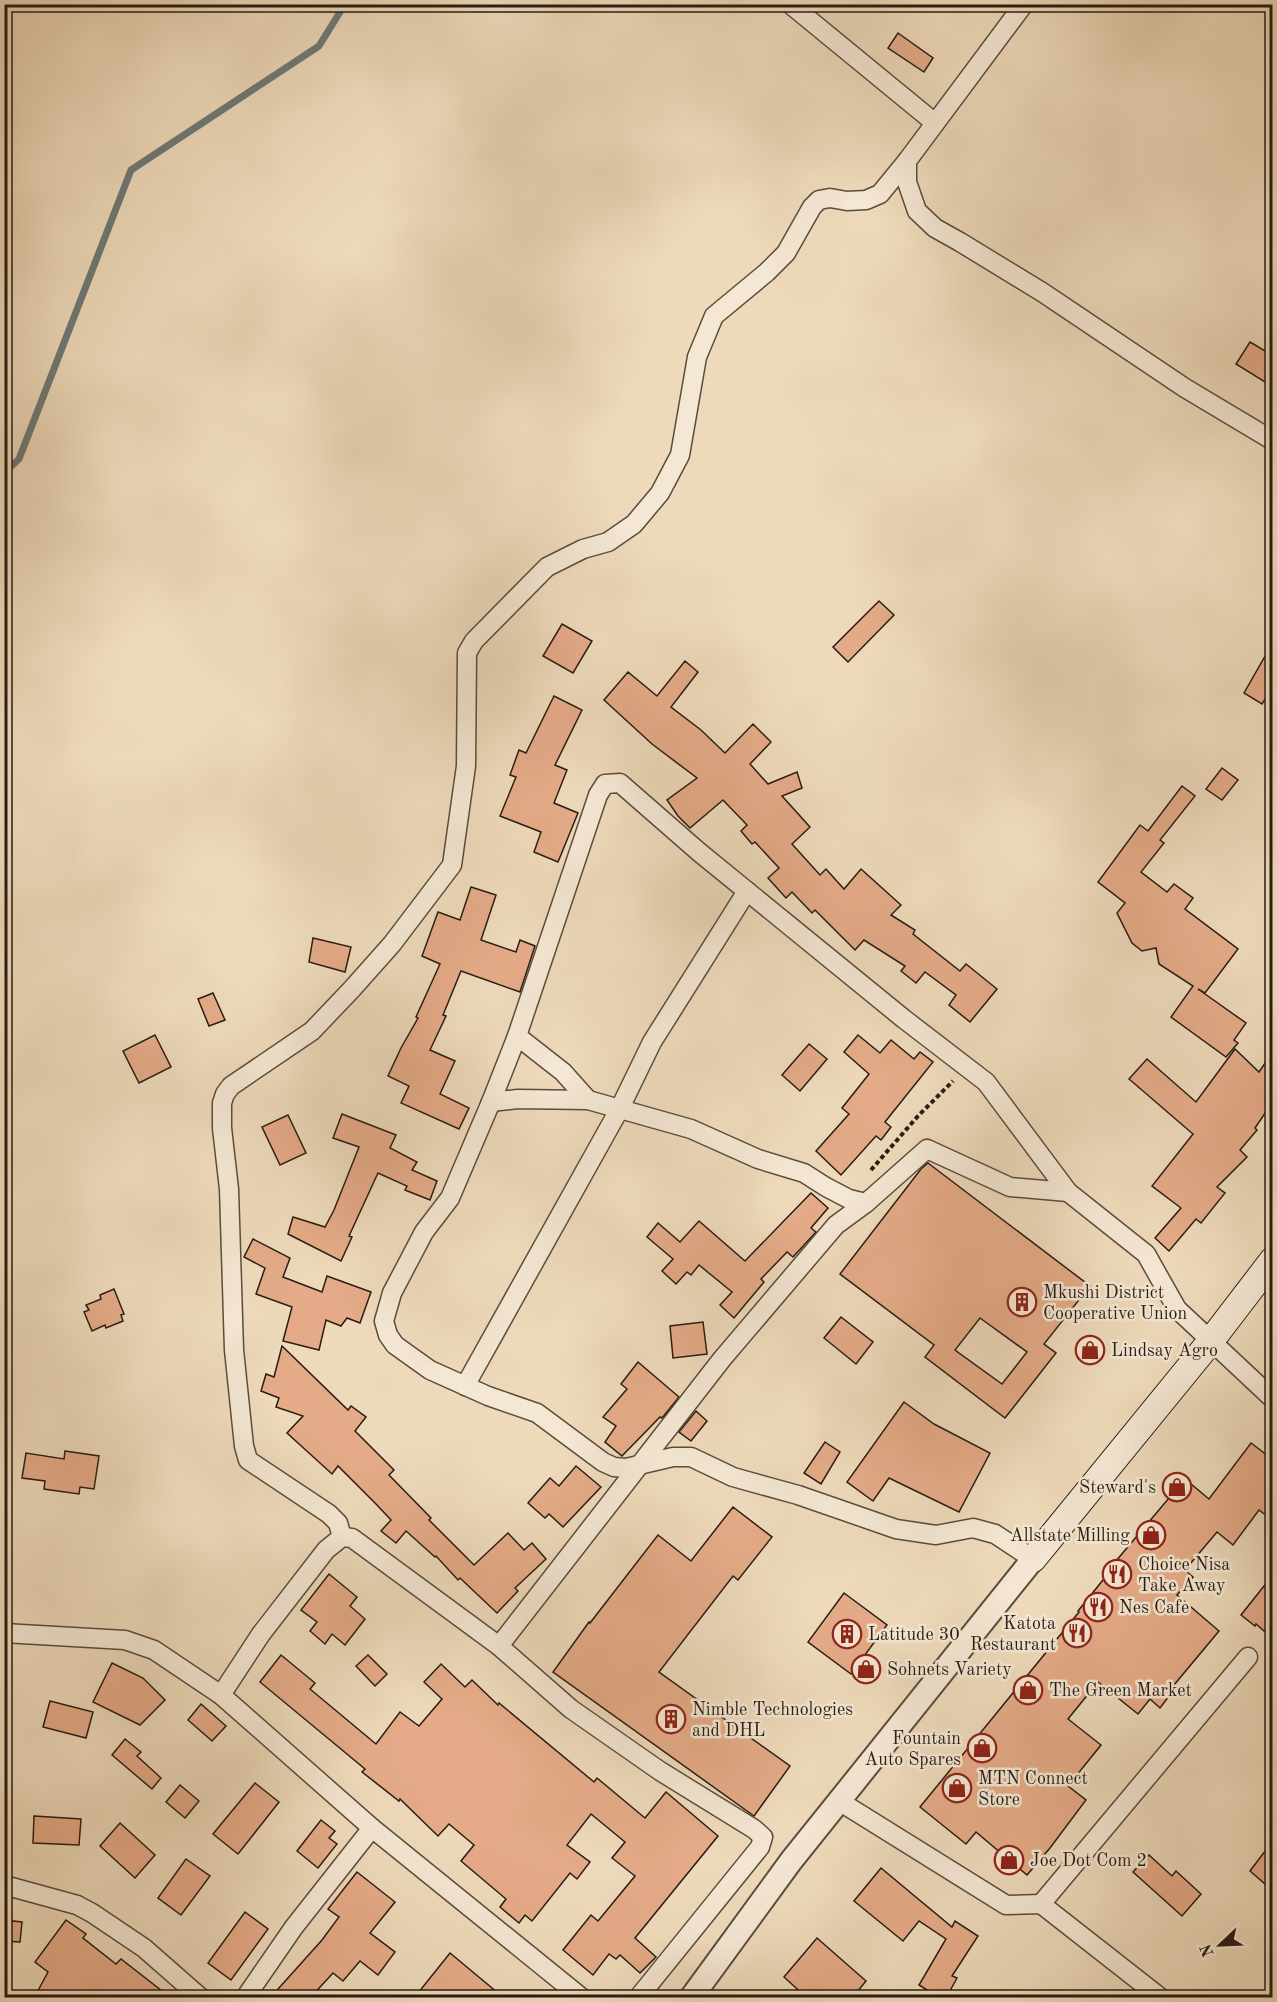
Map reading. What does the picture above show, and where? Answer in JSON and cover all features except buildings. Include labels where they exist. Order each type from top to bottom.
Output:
[{"type":"main road","points":[[1033,1559],[1210,1342],[1272,1261]]},
{"type":"street","points":[[790,4],[935,123]]},
{"type":"street","points":[[342,1537],[338,1523],[329,1514],[248,1460],[244,1446],[234,1350],[229,1189],[222,1128],[222,1103],[225,1094],[231,1086],[312,1031],[392,944],[452,866],[466,766],[467,653],[474,641],[547,567],[583,549],[608,542],[634,524],[660,493],[680,455],[697,357],[714,316],[768,272],[786,253],[812,207],[819,200],[830,198],[847,201],[875,197],[907,161],[1024,4]]},
{"type":"street","points":[[907,161],[907,183],[917,211],[935,228],[1042,292],[1185,388],[1272,440]]},
{"type":"street","points":[[691,1998],[791,1861],[1033,1559],[995,1534],[973,1528],[936,1535],[896,1528],[798,1495],[733,1477],[691,1457],[657,1459],[639,1466],[614,1467],[603,1462],[537,1413],[488,1396],[430,1370],[395,1346],[388,1335],[384,1321],[392,1293],[424,1232],[450,1198],[491,1102],[517,1036],[598,795],[605,784],[620,783],[747,891],[986,1082],[1068,1192],[1146,1254],[1177,1309],[1272,1398]]},
{"type":"street","points":[[465,1386],[619,1110],[652,1042],[747,891]]},
{"type":"street","points":[[517,1036],[563,1072],[588,1100]]},
{"type":"street","points":[[491,1102],[518,1099],[588,1100],[691,1129],[758,1159],[804,1173],[826,1187],[857,1201]]},
{"type":"street","points":[[499,1646],[722,1359],[857,1201],[927,1149],[1010,1187],[1068,1192]]},
{"type":"street","points":[[221,1695],[261,1634],[326,1550],[342,1537],[352,1538],[499,1646],[571,1709],[660,1771],[754,1829],[763,1837],[760,1847],[638,1998]]},
{"type":"street","points":[[4,1633],[125,1640],[154,1650],[221,1695],[372,1828],[582,1998]]},
{"type":"street","points":[[1041,1904],[1248,1656]]},
{"type":"street","points":[[839,1802],[1006,1905],[1041,1904],[1161,1998]]},
{"type":"street","points":[[245,1998],[294,1927],[372,1828]]},
{"type":"street","points":[[4,1885],[77,1905],[92,1913],[144,1948],[201,1998]]},
{"type":"path","points":[[857,1201],[861,1181],[918,1116],[966,1068]]},
{"type":"waterway","points":[[4,473],[19,459],[131,170],[319,46],[345,4]]},
{"type":"place","name":"Mkushi District Cooperative Union","points":[[1022,1302]]},
{"type":"place","name":"Lindsay Agro","points":[[1090,1350]]},
{"type":"place","name":"Steward's","points":[[1177,1487]]},
{"type":"place","name":"Allstate Milling","points":[[1151,1535]]},
{"type":"place","name":"Choice Nisa Take Away","points":[[1117,1574]]},
{"type":"place","name":"Nes Cafe","points":[[1098,1607]]},
{"type":"place","name":"Katota Restaurant","points":[[1077,1633]]},
{"type":"place","name":"Latitude 30","points":[[847,1634]]},
{"type":"place","name":"Sohnets Variety","points":[[866,1669]]},
{"type":"place","name":"The Green Market","points":[[1028,1690]]},
{"type":"place","name":"Nimble Technologies and DHL","points":[[671,1719]]},
{"type":"place","name":"Fountain Auto Spares","points":[[982,1748]]},
{"type":"place","name":"MTN Connect Store","points":[[957,1788]]},
{"type":"place","name":"Joe Dot Com 2","points":[[1009,1860]]}]
